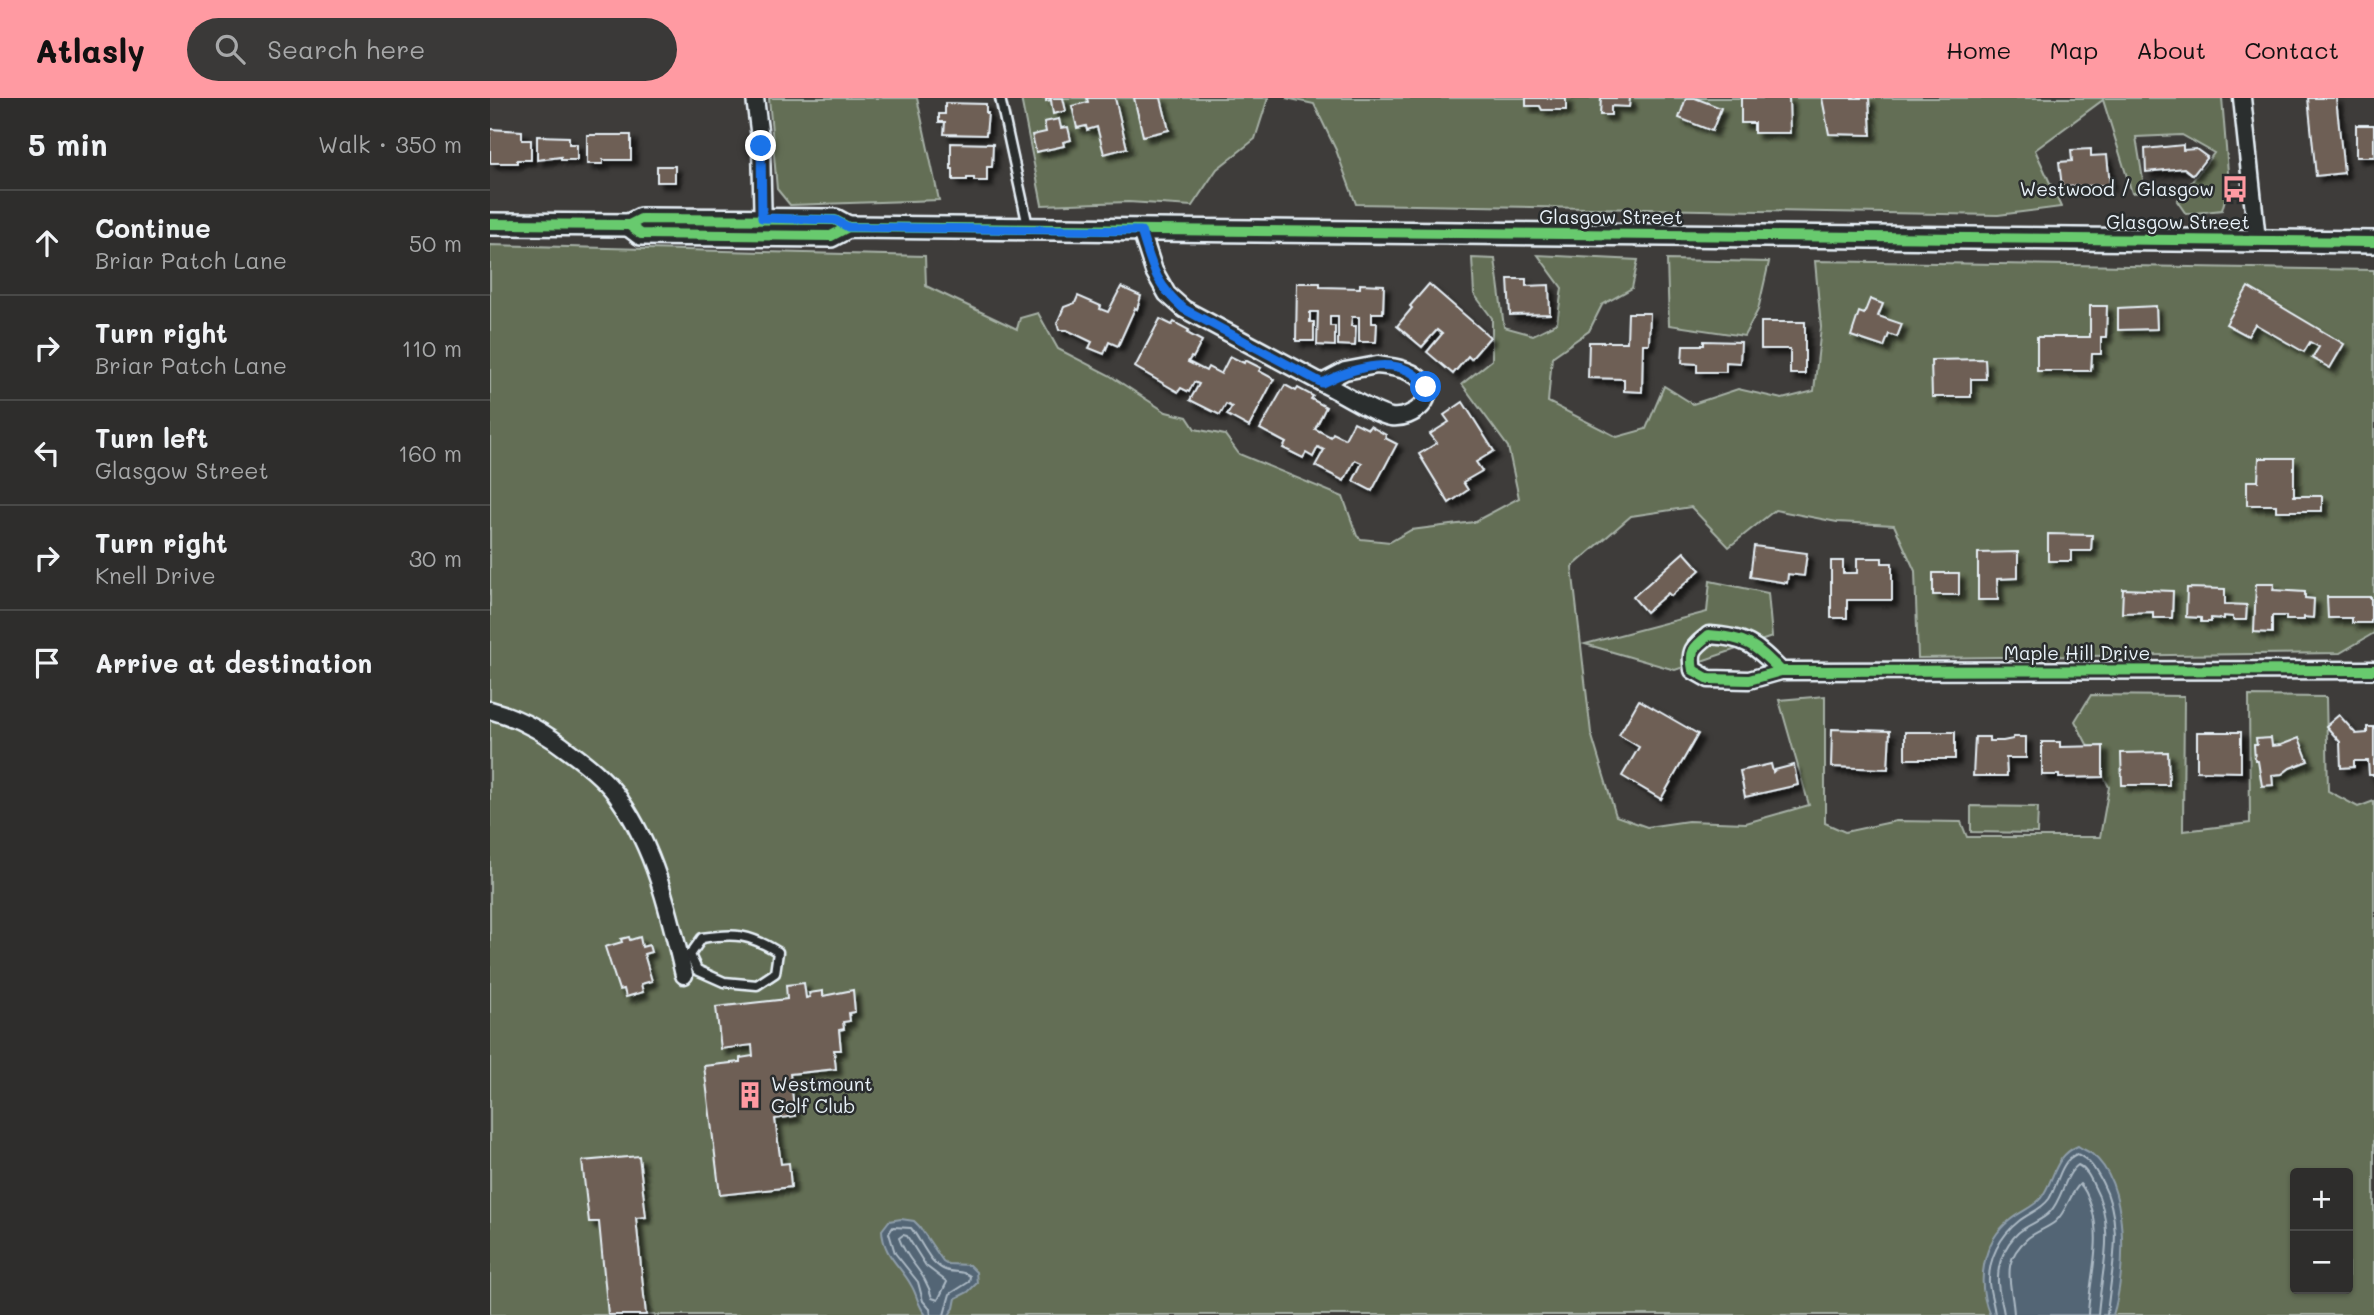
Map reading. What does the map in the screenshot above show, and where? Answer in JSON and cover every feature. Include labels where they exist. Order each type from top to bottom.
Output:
[{"type":"street","points":[[754,98],[761,146],[763,226]]},
{"type":"street","points":[[2242,98],[2257,240]]},
{"type":"street","name":"Glasgow Street","points":[[490,225],[629,225],[641,219],[763,226],[831,236],[848,227],[2374,242]]},
{"type":"street","points":[[1141,231],[1154,271],[1167,294],[1184,309],[1322,383],[1388,417],[1412,415],[1422,406],[1426,396],[1426,387],[1408,371],[1377,365],[1345,371],[1322,383]]},
{"type":"street","name":"Maple Hill Drive","points":[[1781,671],[1756,646],[1730,636],[1709,635],[1695,646],[1691,658],[1693,670],[1709,680],[1749,680],[1781,671],[2374,670]]},
{"type":"street","points":[[490,710],[528,724],[559,743],[587,765],[619,797],[636,826],[667,903],[685,955],[684,975]]},
{"type":"lane","points":[[1000,98],[1029,229]]},
{"type":"lane","points":[[730,933],[760,940],[778,951],[775,973],[757,985],[724,982],[697,970],[685,955],[702,938],[730,933]]},
{"type":"green space","points":[[769,98],[917,98],[939,200],[790,205],[777,189]]},
{"type":"green space","points":[[1021,98],[1268,98],[1255,139],[1217,169],[1192,206],[1128,202],[1042,205]]},
{"type":"green space","points":[[1286,98],[2222,98],[2229,185],[2222,210],[2186,214],[2177,201],[2214,153],[2182,135],[2136,137],[2145,192],[2132,193],[2103,100],[2035,150],[2061,207],[1998,215],[1356,204],[1336,150],[1314,104]]},
{"type":"green space","points":[[490,245],[925,256],[926,286],[1017,329],[1020,318],[1038,313],[1058,349],[1109,375],[1166,412],[1187,417],[1195,429],[1225,435],[1239,454],[1343,497],[1357,536],[1361,539],[1390,542],[1411,530],[1474,522],[1519,498],[1508,447],[1462,384],[1492,360],[1492,318],[1474,294],[1472,258],[1495,259],[1504,327],[1533,335],[1557,323],[1562,288],[1538,255],[1638,260],[1632,288],[1602,305],[1589,331],[1552,357],[1548,402],[1617,437],[1646,429],[1664,386],[1693,404],[1738,389],[1782,399],[1814,391],[1821,327],[1815,261],[2374,270],[2374,633],[2340,653],[1918,658],[1915,571],[1894,525],[1837,522],[1775,510],[1729,547],[1691,507],[1631,516],[1572,567],[1591,733],[1616,816],[1647,827],[1688,821],[1746,823],[1809,805],[1779,700],[1825,696],[1825,823],[1845,832],[1896,821],[1961,822],[1967,837],[2100,837],[2109,787],[2075,721],[2091,695],[2184,696],[2183,831],[2250,823],[2249,696],[2326,697],[2328,791],[2358,807],[2374,801],[2374,1315],[490,1315]]},
{"type":"green space","points":[[1667,260],[1769,262],[1758,310],[1744,336],[1669,325]]},
{"type":"green space","points":[[1710,581],[1768,593],[1772,637],[1675,670],[1585,644],[1707,612]]},
{"type":"green space","points":[[1971,806],[2038,807],[2037,833],[1971,832]]},
{"type":"water","points":[[2078,1146],[2092,1154],[2104,1168],[2119,1207],[2122,1230],[2121,1277],[2113,1315],[1990,1315],[1983,1290],[1983,1277],[1984,1264],[1993,1240],[2010,1220],[2041,1198],[2059,1162]]},
{"type":"water","points":[[889,1221],[914,1221],[919,1226],[943,1261],[948,1264],[969,1265],[976,1272],[977,1283],[956,1298],[949,1315],[926,1315],[911,1285],[885,1246],[882,1230]]},
{"type":"building","points":[[1046,98],[1063,98],[1066,111],[1053,114],[1051,100],[1046,101]]},
{"type":"building","points":[[1087,98],[1115,98],[1127,148],[1104,154],[1097,127],[1087,130],[1086,126],[1077,128],[1072,106],[1088,102]]},
{"type":"building","points":[[1134,98],[1161,98],[1169,130],[1143,136]]},
{"type":"building","points":[[1526,98],[1566,98],[1566,110],[1542,110],[1540,106],[1526,106]]},
{"type":"building","points":[[1601,98],[1630,98],[1629,107],[1611,106],[1611,115],[1600,115]]},
{"type":"building","points":[[1686,98],[1695,98],[1721,108],[1712,131],[1679,118]]},
{"type":"building","points":[[1741,98],[1789,98],[1790,133],[1754,133],[1754,123],[1741,123]]},
{"type":"building","points":[[1822,98],[1869,98],[1871,135],[1829,134]]},
{"type":"building","points":[[2308,98],[2336,98],[2344,173],[2316,176]]},
{"type":"building","points":[[945,103],[986,104],[986,135],[944,134],[945,122],[939,122],[939,114],[945,114]]},
{"type":"building","points":[[1059,119],[1061,128],[1068,127],[1071,140],[1063,142],[1064,146],[1036,152],[1032,135],[1046,132],[1044,122]]},
{"type":"building","points":[[2356,125],[2374,125],[2374,157],[2356,157]]},
{"type":"building","points":[[490,129],[522,131],[522,140],[531,140],[531,160],[490,163]]},
{"type":"building","points":[[587,135],[631,135],[631,160],[603,160],[603,164],[587,164]]},
{"type":"building","points":[[537,136],[569,137],[569,144],[577,144],[577,160],[561,160],[561,157],[537,160]]},
{"type":"building","points":[[951,143],[993,144],[992,167],[987,167],[987,181],[974,181],[974,178],[953,180]]},
{"type":"building","points":[[2183,145],[2183,150],[2196,149],[2207,157],[2193,175],[2184,168],[2146,172],[2145,149]]},
{"type":"building","points":[[2091,149],[2091,156],[2107,155],[2110,185],[2062,187],[2059,162],[2072,161],[2071,150]]},
{"type":"building","points":[[657,166],[675,166],[675,182],[657,182]]},
{"type":"building","points":[[1508,279],[1526,279],[1526,286],[1549,285],[1550,314],[1510,315]]},
{"type":"building","points":[[1297,283],[1320,283],[1320,287],[1360,288],[1360,284],[1384,285],[1383,313],[1372,313],[1372,323],[1377,323],[1376,342],[1359,342],[1359,317],[1352,317],[1351,326],[1356,326],[1355,346],[1338,345],[1338,316],[1330,316],[1330,326],[1335,326],[1335,346],[1317,345],[1318,312],[1310,312],[1310,322],[1314,322],[1314,341],[1296,341]]},
{"type":"building","points":[[1429,284],[1490,337],[1471,359],[1468,356],[1453,374],[1427,352],[1442,334],[1437,330],[1422,347],[1397,326]]},
{"type":"building","points":[[1121,287],[1141,296],[1118,346],[1109,342],[1104,354],[1089,348],[1092,342],[1067,330],[1059,330],[1057,323],[1064,307],[1075,303],[1078,296],[1108,312]]},
{"type":"building","points":[[2248,287],[2344,344],[2330,368],[2312,358],[2319,347],[2310,342],[2304,352],[2255,324],[2248,336],[2226,324]]},
{"type":"building","points":[[1870,299],[1883,304],[1878,316],[1902,324],[1897,337],[1889,334],[1884,347],[1851,336],[1859,312],[1864,314]]},
{"type":"building","points":[[2090,306],[2107,306],[2106,337],[2101,337],[2101,354],[2092,354],[2091,371],[2037,371],[2037,337],[2090,337]]},
{"type":"building","points":[[2156,306],[2157,329],[2118,330],[2118,308]]},
{"type":"building","points":[[1628,313],[1650,313],[1649,344],[1643,344],[1642,392],[1624,391],[1624,379],[1588,378],[1589,342],[1627,342]]},
{"type":"building","points":[[1160,319],[1172,325],[1174,322],[1202,341],[1188,362],[1206,371],[1208,367],[1221,374],[1230,356],[1261,368],[1259,371],[1274,379],[1249,427],[1227,415],[1232,407],[1226,404],[1220,415],[1190,400],[1199,384],[1194,382],[1189,392],[1181,388],[1178,392],[1135,367]]},
{"type":"building","points":[[1761,322],[1805,322],[1805,374],[1790,374],[1790,349],[1761,349]]},
{"type":"building","points":[[1704,341],[1741,342],[1740,363],[1726,362],[1726,372],[1697,372],[1697,364],[1682,363],[1683,345],[1704,345]]},
{"type":"building","points":[[1985,359],[1986,379],[1971,379],[1971,397],[1932,397],[1931,360]]},
{"type":"building","points":[[1285,385],[1313,396],[1311,399],[1326,407],[1315,429],[1331,437],[1333,433],[1345,439],[1354,422],[1368,429],[1370,426],[1397,444],[1372,491],[1353,481],[1362,463],[1355,460],[1344,481],[1315,466],[1324,450],[1318,447],[1313,457],[1306,453],[1303,458],[1283,448],[1286,443],[1260,429]]},
{"type":"building","points":[[1463,402],[1494,451],[1476,462],[1482,471],[1463,482],[1468,490],[1449,503],[1419,454],[1437,443],[1430,434],[1449,422],[1444,415]]},
{"type":"building","points":[[2259,458],[2294,458],[2294,496],[2322,496],[2322,511],[2276,511],[2276,505],[2247,505],[2247,481],[2258,481]]},
{"type":"building","points":[[2048,534],[2092,535],[2091,551],[2071,551],[2071,561],[2048,561]]},
{"type":"building","points":[[1754,546],[1807,553],[1804,576],[1788,574],[1787,583],[1750,577]]},
{"type":"building","points":[[1684,552],[1700,570],[1671,596],[1668,593],[1646,612],[1633,597]]},
{"type":"building","points":[[2018,552],[2018,578],[1997,579],[1998,600],[1978,600],[1978,553]]},
{"type":"building","points":[[1857,558],[1882,558],[1882,563],[1892,563],[1892,600],[1847,600],[1847,618],[1831,618],[1831,561],[1843,561],[1843,573],[1857,573]]},
{"type":"building","points":[[1933,573],[1959,573],[1959,595],[1933,595]]},
{"type":"building","points":[[2256,584],[2274,584],[2273,590],[2305,592],[2305,598],[2314,599],[2313,618],[2286,620],[2286,616],[2272,616],[2272,633],[2254,632]]},
{"type":"building","points":[[2187,588],[2225,589],[2225,604],[2247,605],[2246,620],[2233,620],[2233,617],[2224,616],[2224,619],[2211,618],[2211,622],[2201,622],[2201,618],[2186,617]]},
{"type":"building","points":[[2123,589],[2173,591],[2172,618],[2153,618],[2153,612],[2122,613]]},
{"type":"building","points":[[2327,597],[2371,597],[2371,623],[2352,623],[2352,618],[2328,618]]},
{"type":"building","points":[[1639,700],[1698,734],[1661,799],[1622,776],[1639,747],[1619,735]]},
{"type":"building","points":[[2339,715],[2356,734],[2367,733],[2367,727],[2374,727],[2374,775],[2369,775],[2368,761],[2354,761],[2354,767],[2341,768],[2340,742],[2326,726]]},
{"type":"building","points":[[1832,729],[1890,731],[1888,769],[1831,767]]},
{"type":"building","points":[[1905,732],[1955,732],[1955,759],[1905,759]]},
{"type":"building","points":[[2197,732],[2241,732],[2241,772],[2197,771]]},
{"type":"building","points":[[1975,737],[2003,741],[2013,737],[2026,737],[2026,758],[2006,758],[2007,776],[1973,776]]},
{"type":"building","points":[[2271,738],[2272,746],[2299,738],[2308,761],[2282,774],[2272,775],[2273,785],[2262,786],[2254,745],[2257,745],[2256,739]]},
{"type":"building","points":[[2042,742],[2060,742],[2060,747],[2103,746],[2103,777],[2059,778],[2059,775],[2042,775]]},
{"type":"building","points":[[2168,752],[2169,785],[2122,785],[2121,753]]},
{"type":"building","points":[[1771,764],[1773,772],[1794,765],[1798,785],[1745,797],[1740,771]]},
{"type":"building","points":[[629,937],[630,940],[640,937],[642,947],[649,945],[651,952],[644,954],[652,981],[641,984],[643,992],[626,997],[624,989],[619,990],[605,947]]},
{"type":"building","name":"Westmount Golf Club","points":[[804,983],[806,998],[810,997],[809,993],[823,991],[823,996],[853,990],[855,1012],[849,1013],[850,1021],[843,1022],[844,1029],[839,1030],[841,1050],[834,1050],[836,1069],[790,1074],[795,1116],[775,1119],[781,1164],[789,1163],[791,1187],[720,1195],[704,1066],[740,1062],[740,1058],[753,1056],[752,1045],[721,1049],[716,1007],[787,999],[786,985]]},
{"type":"building","points":[[639,1156],[646,1217],[636,1218],[646,1315],[608,1315],[599,1222],[589,1222],[582,1161]]},
{"type":"cycle path","points":[[490,224],[629,225],[641,219],[835,220],[848,227]]},
{"type":"cycle path","points":[[629,225],[641,234],[831,236],[848,227],[2374,242]]},
{"type":"cycle path","points":[[1781,671],[1757,649],[1732,638],[1709,635],[1692,653],[1693,670],[1709,679],[1749,680],[1781,671],[2374,670]]},
{"type":"place","name":"Westwood / Glasgow","points":[[2235,189]]},
{"type":"place","name":"Westmount Golf Club","points":[[750,1095]]},
{"type":"route","points":[[761,146],[762,218],[835,220],[848,227],[1141,231],[1154,271],[1167,294],[1184,309],[1322,383],[1345,371],[1377,365],[1408,371],[1426,387]]}]
